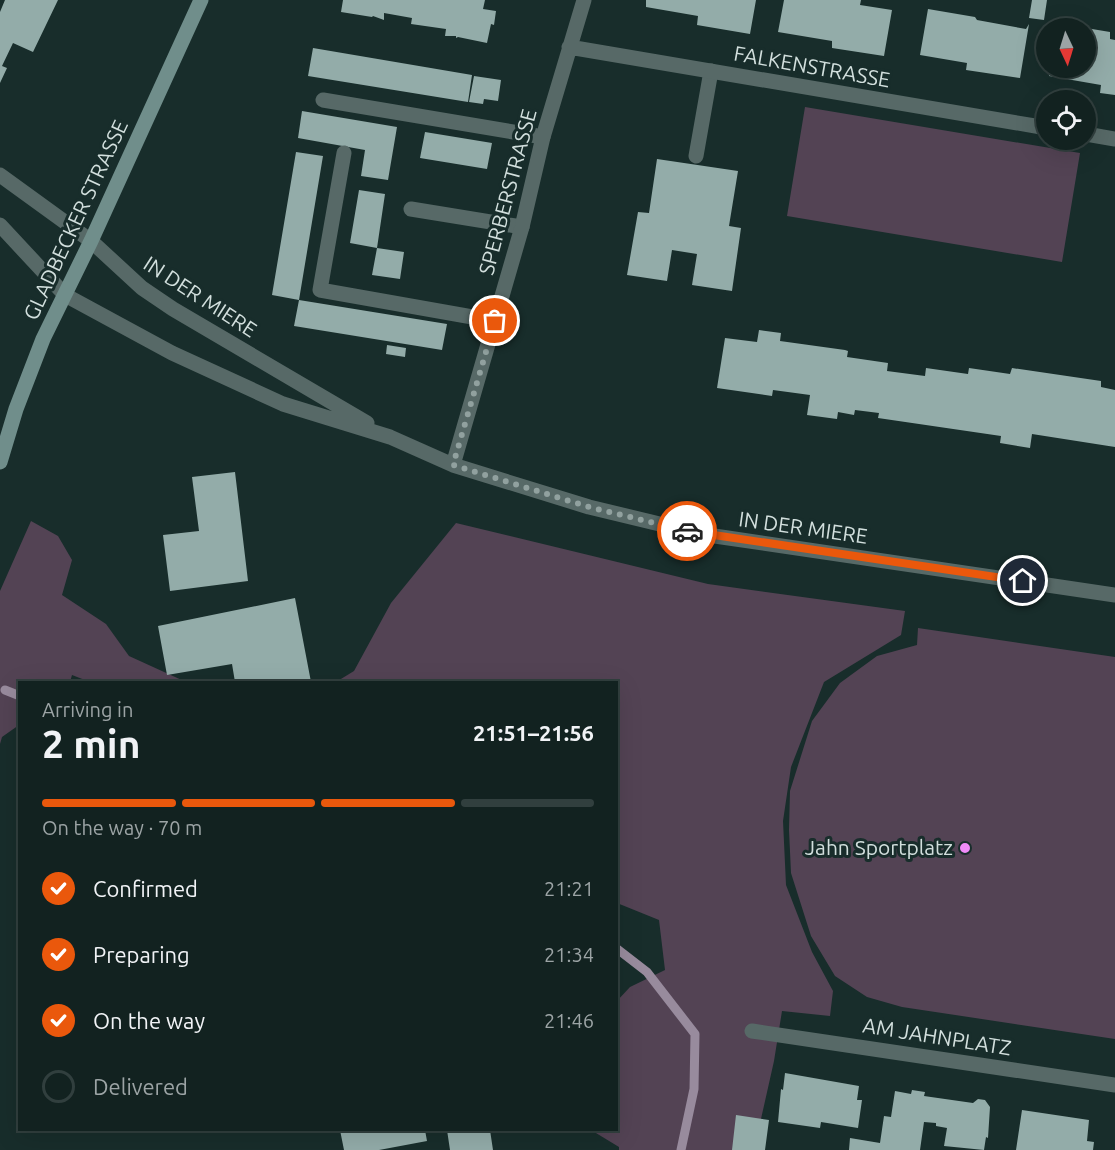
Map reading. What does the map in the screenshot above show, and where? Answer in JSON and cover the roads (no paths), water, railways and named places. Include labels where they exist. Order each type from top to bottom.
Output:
[{"type":"main road","name":"GLADBECKER STRASSE","points":[[0,462],[20,399],[43,339],[91,241],[201,0]]},
{"type":"street","name":"SPERBERSTRASSE","points":[[453,465],[522,227],[543,137],[584,0]]},
{"type":"street","name":"FALKENSTRASSE","points":[[569,47],[1036,126]]},
{"type":"street","points":[[696,156],[711,71]]},
{"type":"street","points":[[323,100],[543,137]]},
{"type":"street","points":[[1096,136],[1115,139]]},
{"type":"street","points":[[344,153],[320,290],[495,321]]},
{"type":"street","name":"IN DER MIERE","points":[[0,175],[91,241],[142,288],[172,309],[390,437],[453,465],[589,507],[701,534],[1115,595]]},
{"type":"street","points":[[411,209],[522,227]]},
{"type":"street","name":"IN DER MIERE","points":[[0,225],[65,295],[172,353],[284,404],[390,437]]},
{"type":"street","name":"AM JAHNPLATZ","points":[[752,1031],[1115,1085]]},
{"type":"waterway","points":[[5,690],[18,695]]},
{"type":"waterway","points":[[618,950],[647,972],[695,1034],[694,1089],[681,1150]]},
{"type":"place","name":"Jahn Sportplatz","points":[[965,848]]}]
